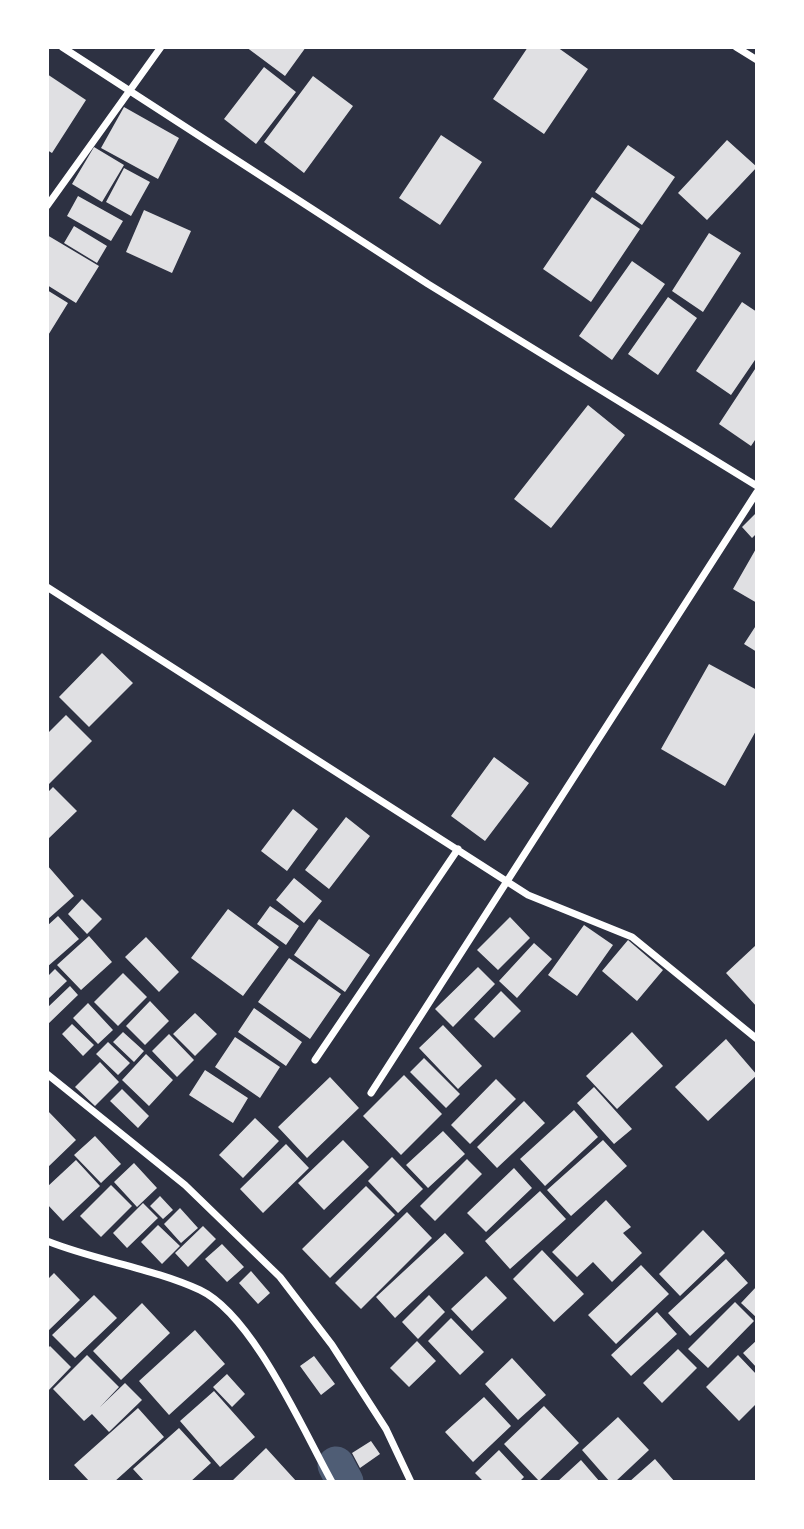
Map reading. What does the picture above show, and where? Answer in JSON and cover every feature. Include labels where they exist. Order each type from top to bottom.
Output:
[{"type":"street","points":[[62,47],[440,292],[757,486]]},
{"type":"street","points":[[47,206],[161,47]]},
{"type":"street","points":[[736,47],[757,60]]},
{"type":"street","points":[[371,1093],[757,492]]},
{"type":"street","points":[[47,587],[528,895],[632,937],[757,1039]]},
{"type":"street","points":[[315,1060],[458,849]]},
{"type":"street","points":[[47,1073],[185,1185],[280,1277],[332,1345],[386,1429],[411,1482]]},
{"type":"street","points":[[47,1241],[191,1286],[232,1314],[267,1366],[332,1482]]},
{"type":"building","points":[[246,47],[306,47],[285,76]]},
{"type":"building","points":[[528,47],[557,47],[588,69],[544,134],[493,99]]},
{"type":"building","points":[[264,67],[296,92],[256,144],[224,119]]},
{"type":"building","points":[[47,74],[86,100],[52,153],[47,150]]},
{"type":"building","points":[[313,76],[353,106],[304,173],[264,142]]},
{"type":"building","points":[[124,107],[179,138],[158,179],[101,148]]},
{"type":"building","points":[[441,135],[482,162],[440,225],[399,198]]},
{"type":"building","points":[[727,140],[757,167],[707,220],[678,193]]},
{"type":"building","points":[[628,145],[675,177],[642,225],[595,192]]},
{"type":"building","points":[[94,147],[124,165],[102,202],[72,184]]},
{"type":"building","points":[[124,168],[150,182],[131,216],[106,202]]},
{"type":"building","points":[[78,196],[123,221],[111,241],[67,216]]},
{"type":"building","points":[[592,197],[640,229],[591,302],[543,269]]},
{"type":"building","points":[[144,210],[191,231],[172,273],[126,252]]},
{"type":"building","points":[[74,226],[107,246],[97,263],[64,243]]},
{"type":"building","points":[[709,233],[741,253],[703,312],[672,291]]},
{"type":"building","points":[[47,235],[99,266],[76,303],[47,285]]},
{"type":"building","points":[[632,261],[665,284],[612,360],[579,336]]},
{"type":"building","points":[[47,290],[68,303],[47,337]]},
{"type":"building","points":[[668,297],[697,318],[658,375],[628,354]]},
{"type":"building","points":[[742,302],[757,312],[757,357],[731,395],[696,371]]},
{"type":"building","points":[[757,366],[757,437],[751,446],[719,424]]},
{"type":"building","points":[[588,405],[625,435],[551,528],[514,499]]},
{"type":"building","points":[[757,512],[757,533],[752,538],[742,527]]},
{"type":"building","points":[[757,547],[757,603],[733,589]]},
{"type":"building","points":[[757,624],[757,652],[744,644]]},
{"type":"building","points":[[102,653],[133,683],[89,727],[59,697]]},
{"type":"building","points":[[709,664],[757,690],[757,729],[725,786],[661,749]]},
{"type":"building","points":[[66,715],[92,741],[47,786],[47,734]]},
{"type":"building","points":[[494,757],[529,783],[485,841],[451,816]]},
{"type":"building","points":[[53,787],[77,811],[47,840],[47,793]]},
{"type":"building","points":[[293,809],[318,829],[287,871],[261,851]]},
{"type":"building","points":[[346,817],[370,836],[329,889],[305,870]]},
{"type":"building","points":[[47,865],[74,896],[47,920]]},
{"type":"building","points":[[294,878],[322,901],[304,923],[276,900]]},
{"type":"building","points":[[82,899],[102,919],[87,934],[68,914]]},
{"type":"building","points":[[270,906],[299,926],[286,945],[257,924]]},
{"type":"building","points":[[228,909],[279,947],[243,996],[191,958]]},
{"type":"building","points":[[58,916],[79,939],[47,967],[47,926]]},
{"type":"building","points":[[510,917],[530,938],[498,970],[477,950]]},
{"type":"building","points":[[319,919],[370,955],[345,992],[294,955]]},
{"type":"building","points":[[584,925],[613,945],[577,996],[548,975]]},
{"type":"building","points":[[89,936],[112,962],[81,990],[57,965]]},
{"type":"building","points":[[146,937],[179,972],[159,992],[125,957]]},
{"type":"building","points":[[628,940],[663,970],[637,1001],[602,971]]},
{"type":"building","points":[[534,943],[552,959],[517,998],[499,981]]},
{"type":"building","points":[[755,946],[757,948],[757,1007],[726,973]]},
{"type":"building","points":[[289,958],[341,994],[310,1039],[258,1002]]},
{"type":"building","points":[[478,967],[495,984],[453,1027],[435,1009]]},
{"type":"building","points":[[55,969],[67,981],[47,1000],[47,977]]},
{"type":"building","points":[[123,973],[147,997],[118,1026],[94,1002]]},
{"type":"building","points":[[70,986],[78,995],[47,1025],[47,1008]]},
{"type":"building","points":[[501,991],[521,1011],[494,1038],[474,1019]]},
{"type":"building","points":[[150,1001],[169,1021],[145,1045],[126,1026]]},
{"type":"building","points":[[88,1003],[113,1030],[98,1044],[73,1018]]},
{"type":"building","points":[[254,1008],[302,1042],[286,1066],[238,1032]]},
{"type":"building","points":[[195,1013],[217,1034],[195,1056],[173,1034]]},
{"type":"building","points":[[72,1024],[94,1045],[83,1056],[62,1034]]},
{"type":"building","points":[[443,1025],[482,1066],[458,1089],[419,1048]]},
{"type":"building","points":[[123,1032],[144,1051],[134,1062],[113,1042]]},
{"type":"building","points":[[632,1032],[663,1066],[617,1109],[586,1076]]},
{"type":"building","points":[[169,1034],[194,1060],[177,1077],[152,1051]]},
{"type":"building","points":[[235,1037],[280,1067],[260,1098],[215,1067]]},
{"type":"building","points":[[726,1039],[757,1075],[708,1121],[675,1087]]},
{"type":"building","points":[[108,1042],[130,1063],[118,1075],[96,1054]]},
{"type":"building","points":[[146,1054],[173,1080],[149,1106],[122,1080]]},
{"type":"building","points":[[424,1058],[460,1094],[446,1108],[410,1072]]},
{"type":"building","points":[[100,1062],[119,1082],[95,1106],[75,1087]]},
{"type":"building","points":[[205,1070],[248,1098],[233,1123],[189,1095]]},
{"type":"building","points":[[404,1075],[442,1114],[401,1155],[363,1116]]},
{"type":"building","points":[[330,1077],[359,1108],[307,1158],[278,1127]]},
{"type":"building","points":[[496,1079],[516,1099],[470,1144],[451,1125]]},
{"type":"building","points":[[594,1087],[632,1129],[614,1144],[577,1103]]},
{"type":"building","points":[[122,1089],[149,1116],[138,1128],[110,1101]]},
{"type":"building","points":[[524,1101],[545,1123],[497,1168],[477,1147]]},
{"type":"building","points":[[47,1110],[76,1140],[47,1168]]},
{"type":"building","points":[[574,1110],[598,1137],[545,1186],[520,1159]]},
{"type":"building","points":[[255,1118],[279,1141],[243,1178],[219,1155]]},
{"type":"building","points":[[443,1131],[465,1154],[428,1188],[406,1165]]},
{"type":"building","points":[[95,1136],[121,1164],[101,1183],[74,1155]]},
{"type":"building","points":[[343,1140],[369,1167],[324,1210],[298,1183]]},
{"type":"building","points":[[603,1140],[627,1166],[571,1216],[547,1190]]},
{"type":"building","points":[[286,1144],[309,1168],[263,1213],[240,1189]]},
{"type":"building","points":[[392,1157],[423,1189],[398,1213],[368,1181]]},
{"type":"building","points":[[467,1159],[482,1174],[435,1221],[420,1206]]},
{"type":"building","points":[[76,1160],[100,1186],[63,1221],[47,1204],[47,1187]]},
{"type":"building","points":[[134,1163],[157,1188],[137,1207],[114,1182]]},
{"type":"building","points":[[514,1168],[532,1188],[486,1232],[467,1213]]},
{"type":"building","points":[[111,1185],[132,1206],[101,1237],[80,1216]]},
{"type":"building","points":[[366,1186],[395,1215],[330,1278],[302,1249]]},
{"type":"building","points":[[540,1191],[566,1219],[510,1269],[485,1241]]},
{"type":"building","points":[[160,1196],[173,1210],[163,1219],[150,1206]]},
{"type":"building","points":[[606,1200],[631,1227],[623,1233],[642,1253],[612,1282],[593,1262],[577,1277],[552,1252]]},
{"type":"building","points":[[143,1203],[158,1218],[127,1248],[113,1233]]},
{"type":"building","points":[[180,1208],[198,1228],[181,1243],[164,1224]]},
{"type":"building","points":[[407,1212],[432,1238],[361,1309],[335,1283]]},
{"type":"building","points":[[158,1225],[180,1246],[162,1264],[141,1242]]},
{"type":"building","points":[[203,1226],[216,1239],[188,1267],[175,1253]]},
{"type":"building","points":[[703,1230],[725,1253],[680,1296],[659,1274]]},
{"type":"building","points":[[445,1233],[464,1253],[395,1318],[376,1297]]},
{"type":"building","points":[[222,1244],[244,1267],[227,1282],[205,1259]]},
{"type":"building","points":[[542,1250],[584,1294],[554,1322],[513,1279]]},
{"type":"building","points":[[726,1259],[748,1283],[690,1336],[668,1313]]},
{"type":"building","points":[[641,1265],[669,1294],[616,1344],[588,1315]]},
{"type":"building","points":[[251,1271],[270,1293],[258,1304],[239,1283]]},
{"type":"building","points":[[54,1273],[80,1300],[49,1330],[47,1280]]},
{"type":"building","points":[[486,1276],[507,1298],[472,1331],[451,1309]]},
{"type":"building","points":[[757,1286],[757,1318],[741,1303]]},
{"type":"building","points":[[94,1295],[117,1318],[75,1358],[52,1335]]},
{"type":"building","points":[[429,1295],[445,1312],[418,1339],[402,1322]]},
{"type":"building","points":[[735,1302],[754,1321],[708,1368],[688,1349]]},
{"type":"building","points":[[142,1303],[170,1333],[121,1380],[93,1351]]},
{"type":"building","points":[[657,1312],[677,1334],[631,1376],[611,1355]]},
{"type":"building","points":[[451,1318],[484,1352],[460,1375],[428,1341]]},
{"type":"building","points":[[195,1330],[225,1364],[169,1415],[139,1381]]},
{"type":"building","points":[[757,1340],[757,1368],[743,1353]]},
{"type":"building","points":[[417,1341],[436,1361],[409,1387],[390,1368]]},
{"type":"building","points":[[50,1346],[71,1367],[47,1392],[47,1349]]},
{"type":"building","points":[[678,1349],[697,1368],[662,1403],[643,1383]]},
{"type":"building","points":[[87,1355],[119,1387],[100,1407],[125,1383],[142,1400],[109,1432],[92,1414],[84,1421],[53,1389]]},
{"type":"building","points":[[738,1355],[757,1375],[757,1403],[739,1421],[706,1387]]},
{"type":"building","points":[[314,1356],[335,1384],[321,1395],[300,1366]]},
{"type":"building","points":[[512,1358],[546,1395],[518,1420],[485,1384]]},
{"type":"building","points":[[227,1374],[245,1394],[232,1407],[213,1387]]},
{"type":"building","points":[[214,1391],[255,1437],[220,1467],[180,1421]]},
{"type":"building","points":[[484,1397],[511,1426],[473,1462],[445,1432]]},
{"type":"building","points":[[544,1406],[579,1443],[539,1481],[504,1444]]},
{"type":"building","points":[[138,1408],[164,1437],[114,1482],[90,1482],[74,1465]]},
{"type":"building","points":[[618,1417],[649,1450],[615,1482],[610,1482],[582,1450]]},
{"type":"building","points":[[179,1428],[211,1463],[190,1482],[145,1482],[133,1469]]},
{"type":"building","points":[[371,1441],[380,1454],[360,1468],[352,1453]]},
{"type":"building","points":[[266,1448],[297,1482],[231,1482]]},
{"type":"building","points":[[499,1450],[524,1477],[519,1482],[484,1482],[475,1473]]},
{"type":"building","points":[[655,1459],[675,1482],[629,1482]]},
{"type":"building","points":[[581,1460],[600,1482],[557,1482]]},
{"type":"waterway","points":[[336,1465],[345,1482]]}]
